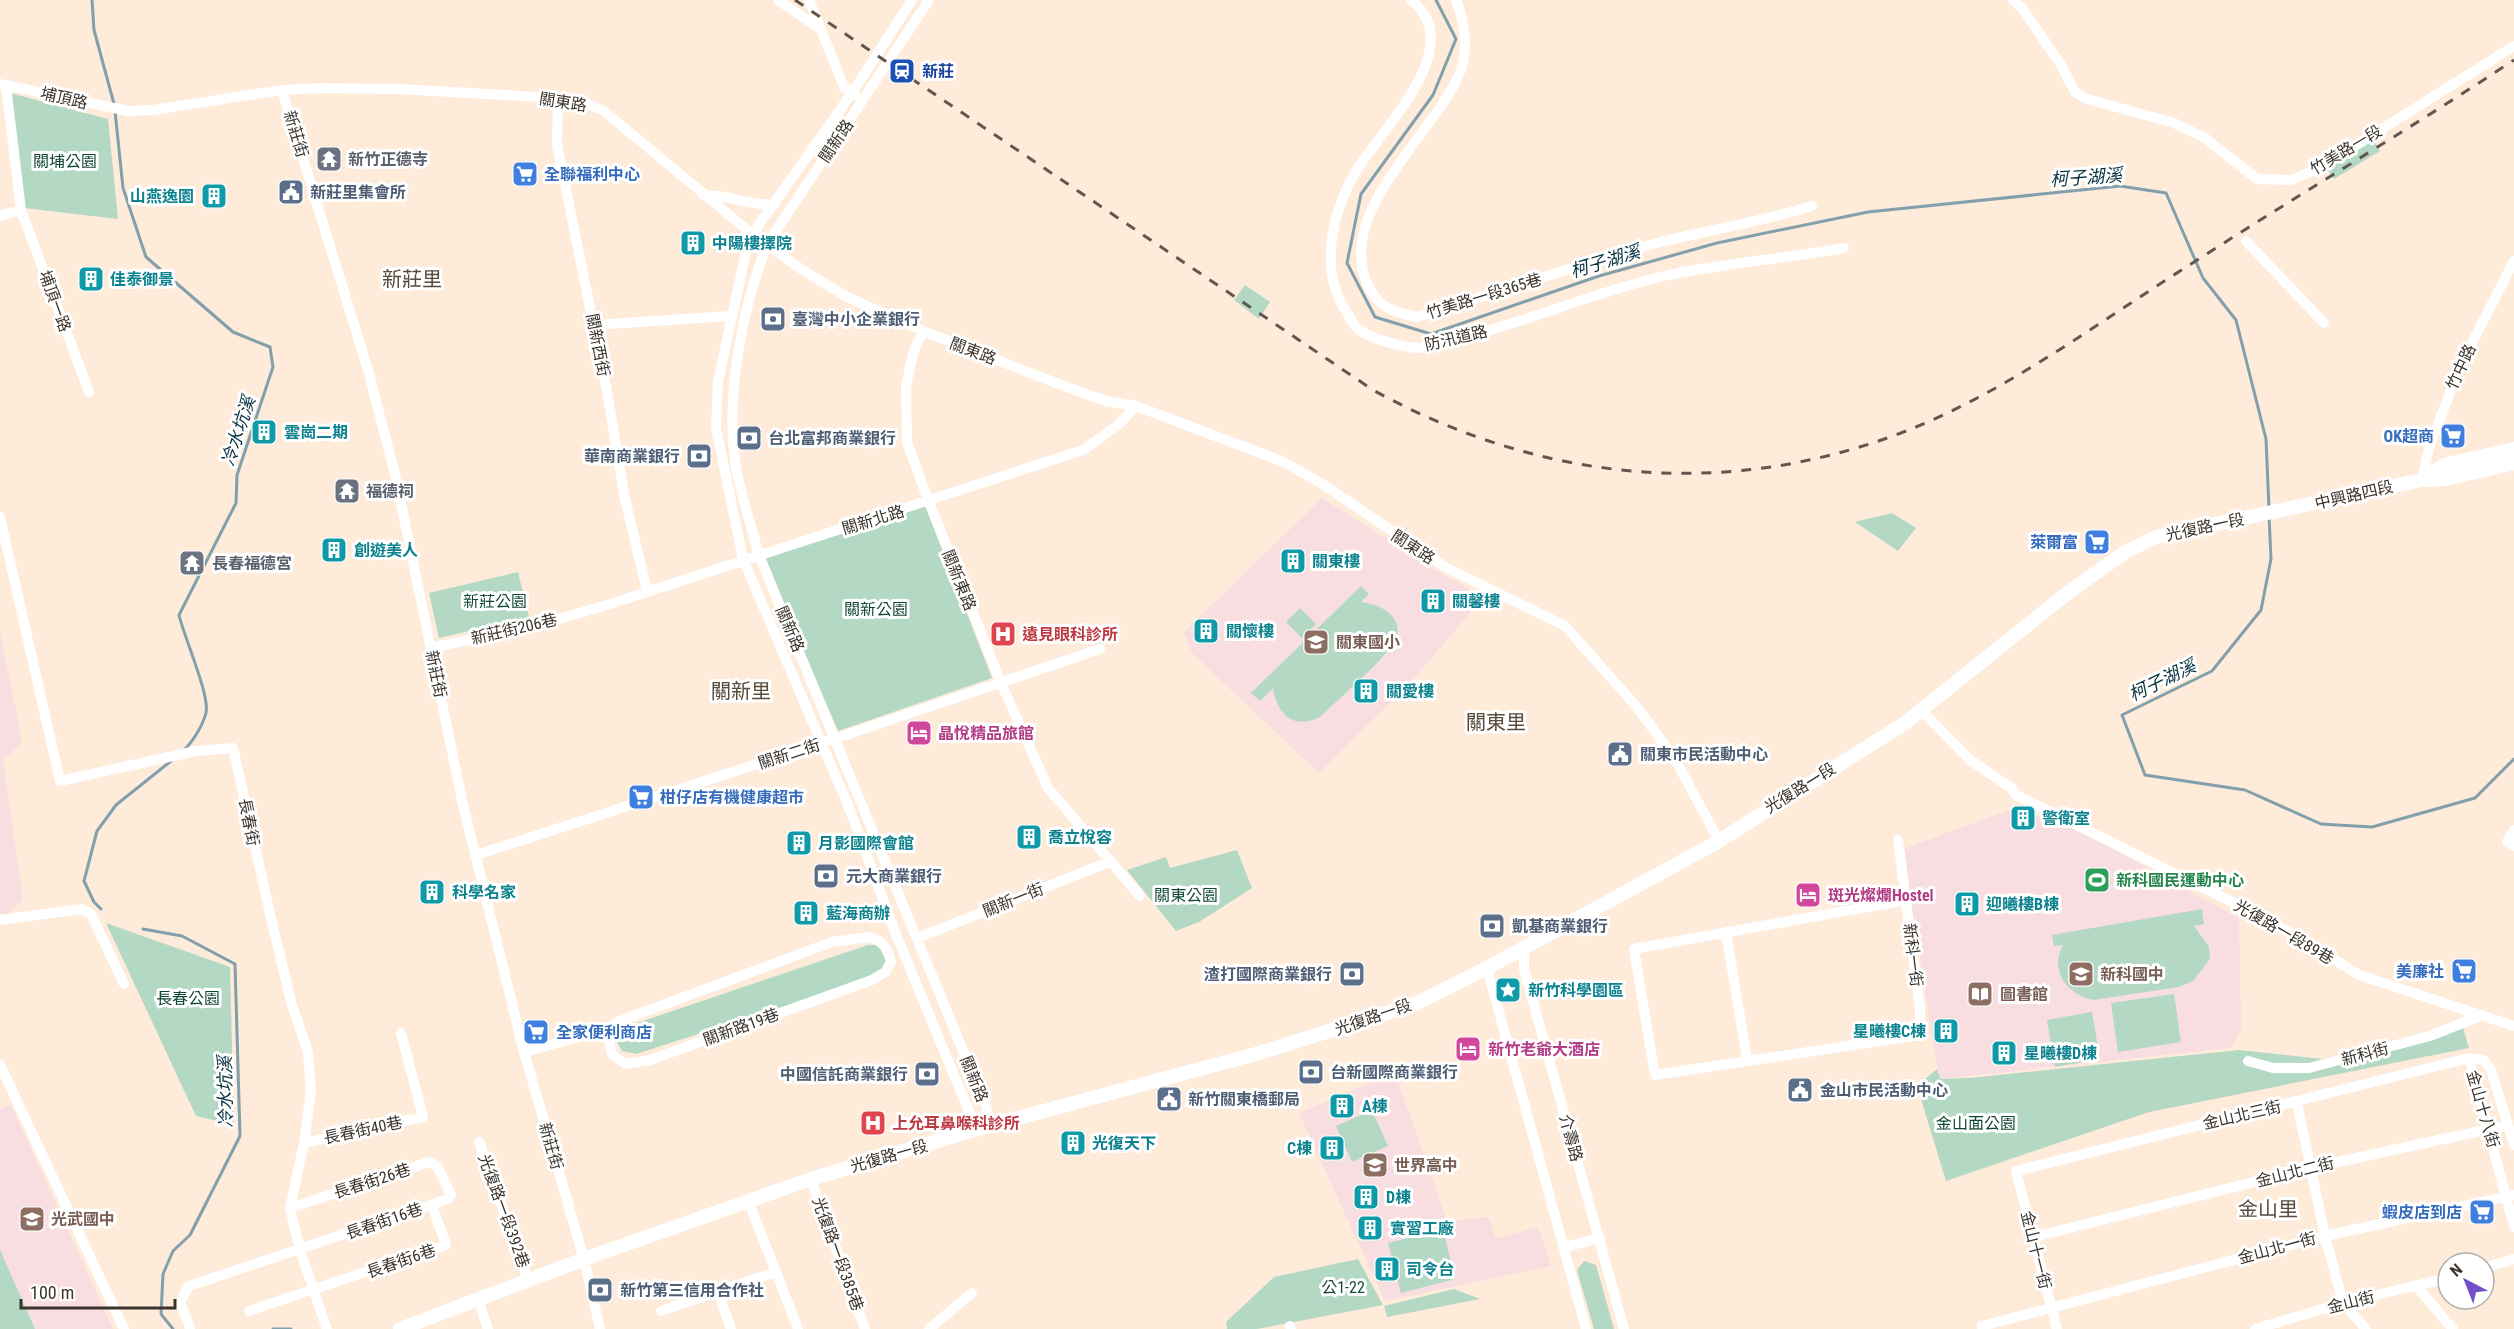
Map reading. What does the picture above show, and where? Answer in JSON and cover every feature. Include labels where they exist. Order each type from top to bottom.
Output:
[{"type":"main road","name":"中興路四段","points":[[2422,480],[2444,465],[2514,448]]},
{"type":"main road","name":"中興路四段","points":[[2255,517],[2422,480],[2445,479],[2514,463]]},
{"type":"main road","name":"光復路一段","points":[[400,1329],[584,1259],[811,1179],[984,1127],[1256,1054],[1415,1004],[1487,968],[1719,841],[1921,710],[2065,595],[2125,552],[2156,537],[2255,517]]},
{"type":"street","points":[[778,0],[821,29]]},
{"type":"street","points":[[809,0],[844,87],[864,100]]},
{"type":"street","name":"關新路","points":[[912,0],[747,247],[730,316],[718,382],[716,428],[743,560],[848,805],[895,932],[970,1114],[984,1127]]},
{"type":"street","name":"關新路","points":[[929,0],[768,243],[754,282],[743,328],[733,422],[736,464],[759,555],[987,1109],[984,1127]]},
{"type":"street","name":"防汛道路","points":[[1412,0],[1425,15],[1430,30],[1429,60],[1394,120],[1357,170],[1342,198],[1333,230],[1331,267],[1340,301],[1358,329],[1390,344],[1422,348],[1516,323],[1554,308],[1664,276],[1844,248]]},
{"type":"street","name":"竹美路一段365巷","points":[[1456,0],[1464,22],[1460,74],[1434,117],[1375,202],[1365,228],[1360,251],[1361,264],[1369,287],[1386,309],[1417,317],[1650,245],[1770,219],[1812,207]]},
{"type":"street","name":"竹美路一段","points":[[2013,0],[2022,8],[2061,65],[2074,92],[2101,105],[2174,123],[2205,138],[2249,174],[2267,180],[2290,180],[2320,168],[2514,46]]},
{"type":"street","name":"埔頂路","points":[[3,85],[128,111]]},
{"type":"street","name":"埔頂一路","points":[[3,85],[21,210],[88,392]]},
{"type":"street","name":"關東路","points":[[128,111],[153,110],[282,90],[355,87],[558,98],[585,103],[604,111],[703,195],[801,269],[847,297],[923,331],[1106,401],[1136,405],[1284,462],[1324,485],[1447,568],[1564,626],[1648,721],[1674,759],[1719,841]]},
{"type":"street","name":"新莊街","points":[[282,90],[368,370],[395,474],[476,855],[524,1052],[584,1259],[600,1329]]},
{"type":"street","name":"關新西街","points":[[558,98],[557,145],[594,325],[625,499],[647,591]]},
{"type":"street","points":[[703,195],[722,195],[749,204],[774,205]]},
{"type":"street","points":[[0,216],[21,210]]},
{"type":"street","points":[[2246,241],[2324,323]]},
{"type":"street","name":"竹中路","points":[[2422,480],[2429,448],[2460,366],[2514,261]]},
{"type":"street","points":[[594,325],[730,316]]},
{"type":"street","name":"關新東路","points":[[923,331],[913,353],[906,386],[907,442],[929,502],[1001,683],[1048,788],[1140,896]]},
{"type":"street","name":"關新北路","points":[[597,608],[929,502],[1083,450],[1118,424],[1136,405]]},
{"type":"street","name":"長春街","points":[[0,518],[60,781],[196,751],[233,748],[292,1005],[308,1052],[311,1090],[304,1143],[290,1208],[300,1250],[327,1329]]},
{"type":"street","name":"新莊街206巷","points":[[431,648],[597,608]]},
{"type":"street","name":"關新二街","points":[[476,855],[822,743],[1100,649]]},
{"type":"street","name":"光復路一段89巷","points":[[1921,710],[1970,760],[2012,788],[2016,795],[2234,903],[2302,939],[2359,975],[2436,999],[2480,1017],[2514,1026]]},
{"type":"street","points":[[2514,830],[2507,842],[2514,846]]},
{"type":"street","name":"新科一街","points":[[1747,1059],[1920,1035],[1920,1009],[1898,840]]},
{"type":"street","name":"關新一街","points":[[917,938],[1109,862]]},
{"type":"street","points":[[1726,932],[1747,1059],[1655,1075],[1634,949],[1726,932],[1824,914],[1906,900]]},
{"type":"street","points":[[0,920],[81,909],[91,914],[124,984]]},
{"type":"street","points":[[524,1052],[612,1028],[625,1019],[832,942],[859,937],[876,939],[895,932]]},
{"type":"street","points":[[876,939],[888,950],[891,962]]},
{"type":"street","name":"介壽路","points":[[1524,946],[1524,969],[1624,1329]]},
{"type":"street","name":"關新路19巷","points":[[612,1028],[608,1035],[609,1046],[618,1060],[626,1064],[642,1062],[872,980],[885,972],[891,962],[905,957]]},
{"type":"street","points":[[1487,968],[1586,1329]]},
{"type":"street","name":"新科街","points":[[2248,1061],[2273,1068],[2309,1068],[2430,1036],[2480,1017]]},
{"type":"street","name":"長春街40巷","points":[[304,1143],[423,1117],[400,1034]]},
{"type":"street","name":"金山北三街","points":[[2016,1171],[2469,1058]]},
{"type":"street","name":"金山十八街","points":[[2514,1145],[2491,1070],[2484,1060],[2469,1058],[2510,1196],[2514,1227]]},
{"type":"street","points":[[0,1065],[124,1329]]},
{"type":"street","points":[[2296,1103],[2325,1236],[2343,1303],[2366,1329]]},
{"type":"street","name":"金山北二街","points":[[2034,1237],[2310,1168],[2508,1125]]},
{"type":"street","name":"光復路一段392巷","points":[[479,1142],[528,1280]]},
{"type":"street","name":"長春街26巷","points":[[290,1208],[429,1162],[437,1166],[445,1181]]},
{"type":"street","name":"金山十一街","points":[[2016,1171],[2057,1329]]},
{"type":"street","name":"光復路一段385巷","points":[[811,1179],[865,1329]]},
{"type":"street","name":"長春街16巷","points":[[190,1328],[180,1302],[189,1286],[448,1199],[451,1195],[445,1181]]},
{"type":"street","name":"金山北一街","points":[[1983,1328],[2050,1308],[2325,1236],[2510,1196]]},
{"type":"street","points":[[748,1200],[798,1329]]},
{"type":"street","name":"長春街6巷","points":[[314,1290],[446,1245],[432,1205]]},
{"type":"street","points":[[1565,1247],[1600,1238]]},
{"type":"street","points":[[2496,1264],[2514,1259]]},
{"type":"street","points":[[661,1311],[776,1272]]},
{"type":"street","name":"金山街","points":[[2261,1328],[2343,1303],[2436,1281]]},
{"type":"street","points":[[2417,1287],[2453,1329]]},
{"type":"street","points":[[249,1311],[314,1290]]},
{"type":"street","points":[[718,1292],[731,1329]]},
{"type":"street","points":[[929,1329],[972,1293]]},
{"type":"street","points":[[478,1299],[488,1329]]},
{"type":"shaded area","name":"關東國小","points":[[1322,498],[1442,574],[1484,597],[1408,685],[1319,773],[1192,653],[1184,632]]},
{"type":"shaded area","points":[[0,633],[20,728],[21,745],[3,759],[23,899],[8,914],[0,914]]},
{"type":"shaded area","name":"新科國中","points":[[2012,809],[2079,830],[2239,918],[2241,1030],[2230,1048],[1939,1079],[1903,849]]},
{"type":"shaded area","name":"世界高中","points":[[1395,1073],[1447,1221],[1489,1217],[1496,1239],[1538,1227],[1551,1266],[1385,1301],[1299,1113]]},
{"type":"shaded area","name":"光武國中","points":[[11,1105],[113,1329],[0,1329],[0,1109]]},
{"type":"green space","name":"關埔公園","points":[[10,93],[108,119],[118,219],[24,208]]},
{"type":"green space","points":[[2369,132],[2380,151],[2334,179],[2322,161]]},
{"type":"green space","points":[[1245,285],[1270,302],[1259,319],[1234,300]]},
{"type":"green space","name":"關新公園","points":[[922,498],[992,678],[838,731],[764,557]]},
{"type":"green space","points":[[1892,513],[1916,528],[1898,551],[1855,522]]},
{"type":"green space","name":"新莊公園","points":[[518,572],[529,617],[439,638],[429,593]]},
{"type":"green space","points":[[1361,586],[1369,594],[1361,602],[1374,605],[1387,612],[1392,616],[1398,628],[1393,644],[1363,677],[1320,717],[1310,721],[1302,722],[1288,718],[1275,698],[1273,688],[1260,701],[1251,693]]},
{"type":"green space","points":[[1300,608],[1316,624],[1302,638],[1286,622]]},
{"type":"green space","name":"關東公園","points":[[1237,850],[1252,888],[1199,922],[1176,931],[1127,870],[1166,857],[1170,868]]},
{"type":"green space","points":[[2202,909],[2204,924],[2194,926],[2209,947],[2210,959],[2193,981],[2179,987],[2093,1000],[2075,993],[2068,987],[2059,972],[2059,955],[2063,945],[2054,946],[2052,935]]},
{"type":"green space","name":"長春公園","points":[[106,923],[230,967],[234,1125],[196,1116]]},
{"type":"green space","points":[[868,945],[877,945],[888,954],[888,969],[879,976],[636,1054],[622,1051],[618,1044],[619,1034],[628,1026]]},
{"type":"green space","points":[[2174,994],[2181,1042],[2118,1052],[2111,1003]]},
{"type":"green space","points":[[2092,1012],[2100,1059],[2055,1067],[2047,1020]]},
{"type":"green space","name":"金山面公園","points":[[2462,1024],[2469,1048],[2149,1112],[1946,1181],[1917,1086],[1937,1069],[1940,1079],[1970,1078],[2239,1050],[2323,1059]]},
{"type":"green space","points":[[1372,1110],[1388,1146],[1352,1162],[1336,1126]]},
{"type":"green space","points":[[1443,1229],[1455,1279],[1401,1293],[1388,1243]]},
{"type":"green space","points":[[0,1250],[35,1329],[0,1329]]},
{"type":"green space","name":"公1-22","points":[[1358,1259],[1383,1305],[1257,1329],[1227,1329],[1226,1322],[1274,1277]]},
{"type":"green space","points":[[1584,1261],[1596,1265],[1614,1329],[1594,1329],[1577,1270]]},
{"type":"green space","points":[[1454,1289],[1480,1299],[1387,1317],[1384,1306]]},
{"type":"waterway","name":"冷水坑溪","points":[[92,0],[94,30],[114,104]]},
{"type":"waterway","name":"柯子湖溪","points":[[1436,0],[1456,39],[1433,95],[1361,194],[1347,263],[1375,317],[1431,334],[1599,276],[1717,243],[1868,212],[2120,186],[2166,193],[2203,278],[2236,320],[2266,439],[2269,509]]},
{"type":"waterway","name":"冷水坑溪","points":[[115,111],[123,188],[146,257],[233,332],[270,347],[273,367],[237,475],[236,503],[179,615],[201,680],[206,705],[203,723],[185,749]]},
{"type":"waterway","name":"柯子湖溪","points":[[2269,516],[2271,559],[2261,610],[2212,671],[2122,715],[2145,775],[2245,790],[2321,824],[2372,827],[2475,798],[2514,759]]},
{"type":"waterway","name":"冷水坑溪","points":[[101,909],[94,902],[84,881],[97,831],[116,805],[171,761]]},
{"type":"waterway","name":"冷水坑溪","points":[[143,929],[182,936],[235,964],[240,1136],[190,1235],[173,1251],[163,1274],[161,1314],[173,1329]]},
{"type":"waterway","name":"冷水坑溪","points":[[273,1329],[291,1329]]},
{"type":"railway","points":[[795,0],[1373,390],[1436,421],[1501,445],[1568,462],[1635,471],[1702,473],[1770,467],[1838,453],[1906,431],[1944,415],[2017,376],[2514,60]]},
{"type":"place","name":"新莊","points":[[902,71]]},
{"type":"place","name":"新竹正德寺","points":[[329,159]]},
{"type":"place","name":"全聯福利中心","points":[[525,174]]},
{"type":"place","name":"新莊里集會所","points":[[291,192]]},
{"type":"place","name":"山燕逸園","points":[[214,196]]},
{"type":"place","name":"中陽樓擇院","points":[[693,243]]},
{"type":"place","name":"佳泰御景","points":[[91,279]]},
{"type":"place","name":"臺灣中小企業銀行","points":[[773,319]]},
{"type":"place","name":"雲崗二期","points":[[264,432]]},
{"type":"place","name":"OK超商","points":[[2453,436]]},
{"type":"place","name":"台北富邦商業銀行","points":[[749,438]]},
{"type":"place","name":"華南商業銀行","points":[[699,456]]},
{"type":"place","name":"福德祠","points":[[347,491]]},
{"type":"place","name":"萊爾富","points":[[2097,542]]},
{"type":"place","name":"創遊美人","points":[[334,550]]},
{"type":"place","name":"關東樓","points":[[1293,561]]},
{"type":"place","name":"長春福德宮","points":[[192,563]]},
{"type":"place","name":"關馨樓","points":[[1433,601]]},
{"type":"place","name":"關懷樓","points":[[1206,631]]},
{"type":"place","name":"遠見眼科診所","points":[[1003,634]]},
{"type":"place","name":"關東國小","points":[[1316,642]]},
{"type":"place","name":"關愛樓","points":[[1366,691]]},
{"type":"place","name":"晶悅精品旅館","points":[[919,733]]},
{"type":"place","name":"關東市民活動中心","points":[[1620,754]]},
{"type":"place","name":"柑仔店有機健康超市","points":[[641,797]]},
{"type":"place","name":"警衛室","points":[[2023,818]]},
{"type":"place","name":"喬立悅容","points":[[1029,837]]},
{"type":"place","name":"月影國際會館","points":[[799,843]]},
{"type":"place","name":"元大商業銀行","points":[[826,876]]},
{"type":"place","name":"新科國民運動中心","points":[[2097,880]]},
{"type":"place","name":"科學名家","points":[[432,892]]},
{"type":"place","name":"斑光燦爛Hostel","points":[[1808,895]]},
{"type":"place","name":"迎曦樓B棟","points":[[1967,904]]},
{"type":"place","name":"藍海商辦","points":[[806,913]]},
{"type":"place","name":"凱基商業銀行","points":[[1492,926]]},
{"type":"place","name":"美廉社","points":[[2464,971]]},
{"type":"place","name":"渣打國際商業銀行","points":[[1352,974]]},
{"type":"place","name":"新科國中","points":[[2081,974]]},
{"type":"place","name":"新竹科學園區","points":[[1508,990]]},
{"type":"place","name":"圖書館","points":[[1980,994]]},
{"type":"place","name":"星曦樓C棟","points":[[1946,1031]]},
{"type":"place","name":"全家便利商店","points":[[536,1032]]},
{"type":"place","name":"新竹老爺大酒店","points":[[1468,1049]]},
{"type":"place","name":"星曦樓D棟","points":[[2004,1053]]},
{"type":"place","name":"台新國際商業銀行","points":[[1311,1072]]},
{"type":"place","name":"中國信託商業銀行","points":[[927,1074]]},
{"type":"place","name":"金山市民活動中心","points":[[1800,1090]]},
{"type":"place","name":"新竹關東橋郵局","points":[[1169,1099]]},
{"type":"place","name":"A棟","points":[[1342,1106]]},
{"type":"place","name":"上允耳鼻喉科診所","points":[[873,1123]]},
{"type":"place","name":"光復天下","points":[[1073,1143]]},
{"type":"place","name":"C棟","points":[[1332,1148]]},
{"type":"place","name":"世界高中","points":[[1375,1165]]},
{"type":"place","name":"D棟","points":[[1366,1197]]},
{"type":"place","name":"蝦皮店到店","points":[[2482,1212]]},
{"type":"place","name":"光武國中","points":[[32,1219]]},
{"type":"place","name":"實習工廠","points":[[1370,1228]]},
{"type":"place","name":"司令台","points":[[1387,1269]]},
{"type":"place","name":"新竹第三信用合作社","points":[[600,1290]]},
{"type":"district","name":"新莊里","points":[[412,279]]},
{"type":"district","name":"關新里","points":[[741,691]]},
{"type":"district","name":"關東里","points":[[1496,722]]},
{"type":"district","name":"金山里","points":[[2268,1209]]}]
